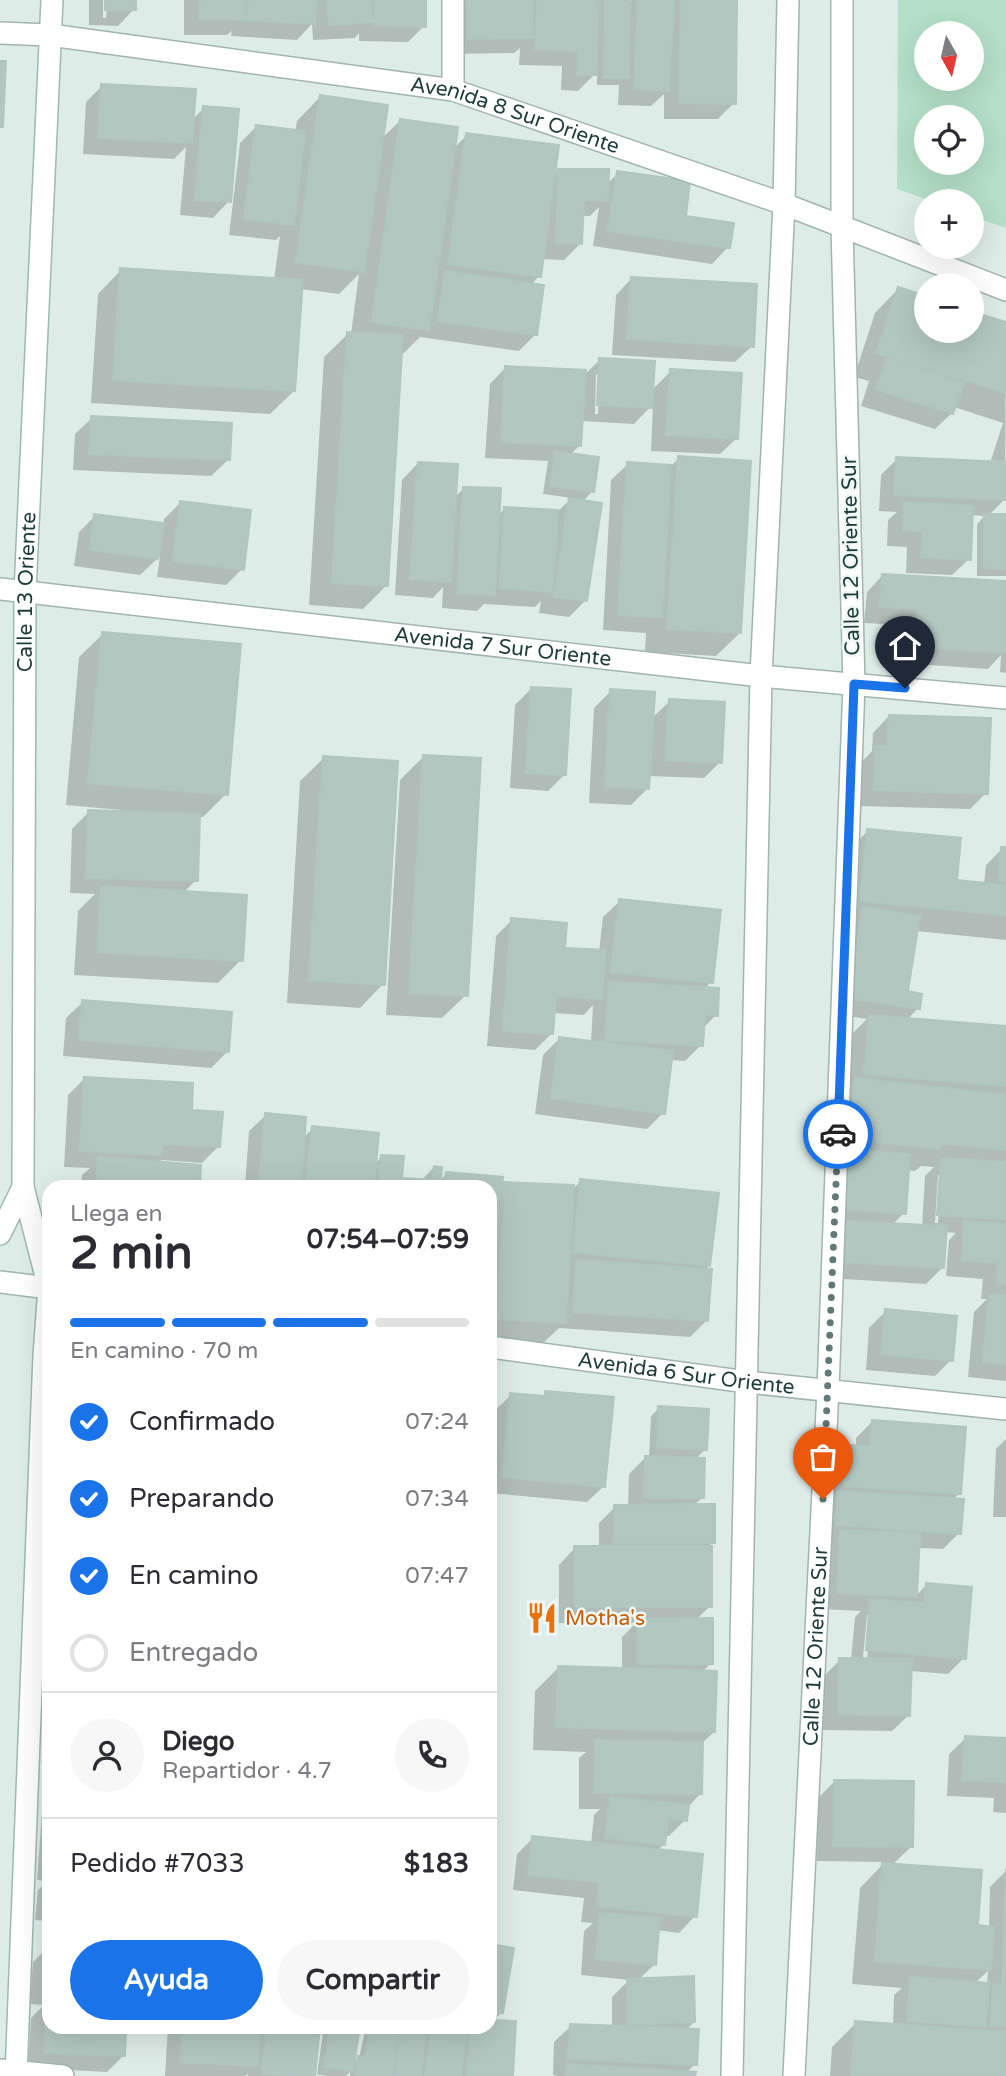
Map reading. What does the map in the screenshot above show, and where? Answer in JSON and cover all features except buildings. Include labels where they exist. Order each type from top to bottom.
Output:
[{"type":"street","name":"Calle 13 Oriente","points":[[42,1261],[23,1187],[25,592],[52,0]]},
{"type":"street","points":[[453,0],[453,90]]},
{"type":"street","points":[[732,2076],[761,676],[784,204],[788,0]]},
{"type":"street","name":"Calle 12 Oriente Sur","points":[[794,2076],[828,1389],[854,684],[842,227],[842,0]]},
{"type":"street","name":"Avenida 8 Sur Oriente","points":[[0,33],[50,35],[453,90],[784,204],[1006,290]]},
{"type":"street","name":"Avenida 7 Sur Oriente","points":[[0,589],[761,676],[1006,698]]},
{"type":"street","name":"Calle 13 Oriente","points":[[0,1234],[23,1187]]},
{"type":"street","points":[[0,1282],[42,1287]]},
{"type":"street","name":"Avenida 6 Sur Oriente","points":[[497,1348],[747,1382],[1006,1409]]},
{"type":"street","name":"Calle 13 Oriente","points":[[10,2072],[42,1429]]},
{"type":"street","points":[[10,2072],[63,2076]]},
{"type":"green space","points":[[898,0],[1006,0],[1006,228],[984,220],[984,189],[914,189],[914,195],[897,189]]},
{"type":"way so far","points":[[823,1499],[838,1134]]},
{"type":"place","name":"Motha's","points":[[542,1618]]},
{"type":"route","points":[[838,1134],[854,684],[905,688]]}]
